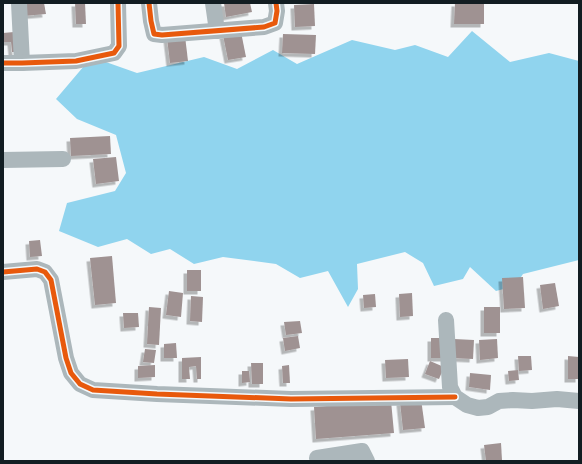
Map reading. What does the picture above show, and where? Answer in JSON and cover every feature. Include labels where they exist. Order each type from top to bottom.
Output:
[{"type":"street","points":[[19,3],[22,63]]},
{"type":"street","points":[[3,63],[76,61],[114,54],[119,46],[118,3]]},
{"type":"street","points":[[149,3],[154,34],[162,36],[264,27],[275,23],[277,11],[276,3]]},
{"type":"street","points":[[213,3],[216,31]]},
{"type":"street","points":[[3,160],[63,159]]},
{"type":"street","points":[[3,272],[37,269],[45,272],[51,280],[66,358],[71,373],[80,384],[93,390],[291,399],[455,397]]},
{"type":"street","points":[[446,320],[450,387],[455,397],[467,405],[478,408],[488,407],[499,401],[513,400],[532,401],[557,399],[579,401]]},
{"type":"street","points":[[317,458],[362,451],[367,461]]},
{"type":"water","points":[[472,31],[510,62],[549,53],[579,61],[579,260],[523,274],[515,286],[496,291],[470,267],[463,279],[434,286],[423,263],[405,252],[357,264],[358,289],[348,307],[328,271],[300,278],[276,264],[223,257],[194,264],[170,249],[151,254],[127,239],[98,247],[59,231],[67,203],[115,191],[126,173],[116,135],[77,119],[56,99],[84,66],[103,61],[137,73],[204,57],[237,69],[273,50],[297,64],[352,40],[395,50],[415,45],[448,57]]},
{"type":"building","points":[[21,3],[44,3],[46,14],[23,16]]},
{"type":"building","points":[[75,3],[85,3],[86,24],[76,24]]},
{"type":"building","points":[[224,3],[250,3],[252,12],[226,17]]},
{"type":"building","points":[[455,3],[484,3],[484,24],[454,24]]},
{"type":"building","points":[[314,4],[315,26],[295,27],[294,5]]},
{"type":"building","points":[[14,32],[16,52],[12,52],[11,42],[3,42],[3,33]]},
{"type":"building","points":[[241,32],[246,57],[228,60],[223,35]]},
{"type":"building","points":[[283,34],[316,35],[315,54],[282,53]]},
{"type":"building","points":[[185,36],[188,61],[170,63],[167,38]]},
{"type":"building","points":[[110,136],[111,154],[71,156],[70,138]]},
{"type":"building","points":[[116,157],[119,181],[96,184],[93,159]]},
{"type":"building","points":[[40,240],[42,256],[30,257],[29,241]]},
{"type":"building","points":[[112,256],[116,303],[95,305],[90,258]]},
{"type":"building","points":[[187,270],[201,270],[201,291],[187,291]]},
{"type":"building","points":[[523,277],[525,308],[504,309],[502,278]]},
{"type":"building","points":[[555,283],[559,306],[543,309],[540,285]]},
{"type":"building","points":[[169,291],[183,293],[181,317],[166,315]]},
{"type":"building","points":[[412,293],[413,316],[400,317],[399,294]]},
{"type":"building","points":[[375,294],[376,307],[364,308],[363,295]]},
{"type":"building","points":[[191,296],[203,297],[202,322],[190,321]]},
{"type":"building","points":[[149,307],[161,308],[159,345],[147,344]]},
{"type":"building","points":[[484,307],[500,307],[500,333],[484,333]]},
{"type":"building","points":[[123,313],[138,313],[139,327],[124,328]]},
{"type":"building","points":[[300,321],[302,333],[286,335],[284,322]]},
{"type":"building","points":[[298,336],[300,348],[285,351],[283,338]]},
{"type":"building","points":[[431,338],[446,338],[446,358],[431,358]]},
{"type":"building","points":[[454,339],[474,340],[473,359],[453,358]]},
{"type":"building","points":[[497,339],[498,358],[480,360],[479,340]]},
{"type":"building","points":[[176,343],[177,358],[164,358],[164,344]]},
{"type":"building","points":[[145,349],[156,350],[154,363],[143,362]]},
{"type":"building","points":[[518,356],[531,356],[532,370],[519,371]]},
{"type":"building","points":[[568,356],[579,357],[579,379],[568,379]]},
{"type":"building","points":[[201,357],[201,379],[197,379],[196,366],[189,367],[190,379],[182,379],[182,358]]},
{"type":"building","points":[[408,359],[409,377],[386,378],[385,360]]},
{"type":"building","points":[[430,361],[444,367],[439,379],[425,374]]},
{"type":"building","points":[[251,363],[263,363],[263,384],[252,384]]},
{"type":"building","points":[[155,365],[155,377],[138,378],[138,366]]},
{"type":"building","points":[[289,365],[290,383],[283,383],[282,366]]},
{"type":"building","points":[[518,370],[519,380],[509,381],[508,371]]},
{"type":"building","points":[[242,371],[249,371],[250,382],[242,383]]},
{"type":"building","points":[[470,373],[491,375],[490,390],[469,387]]},
{"type":"building","points":[[421,399],[425,428],[403,430],[400,402]]},
{"type":"building","points":[[391,401],[394,433],[316,439],[314,407]]},
{"type":"building","points":[[501,443],[502,460],[486,461],[484,445]]},
{"type":"cycle path","points":[[3,63],[76,61],[114,53],[119,46],[118,3]]},
{"type":"cycle path","points":[[149,3],[154,34],[162,35],[264,27],[275,23],[277,11],[276,3]]},
{"type":"cycle path","points":[[3,272],[37,269],[45,272],[51,280],[66,358],[71,373],[80,384],[93,390],[291,399],[455,397]]}]
